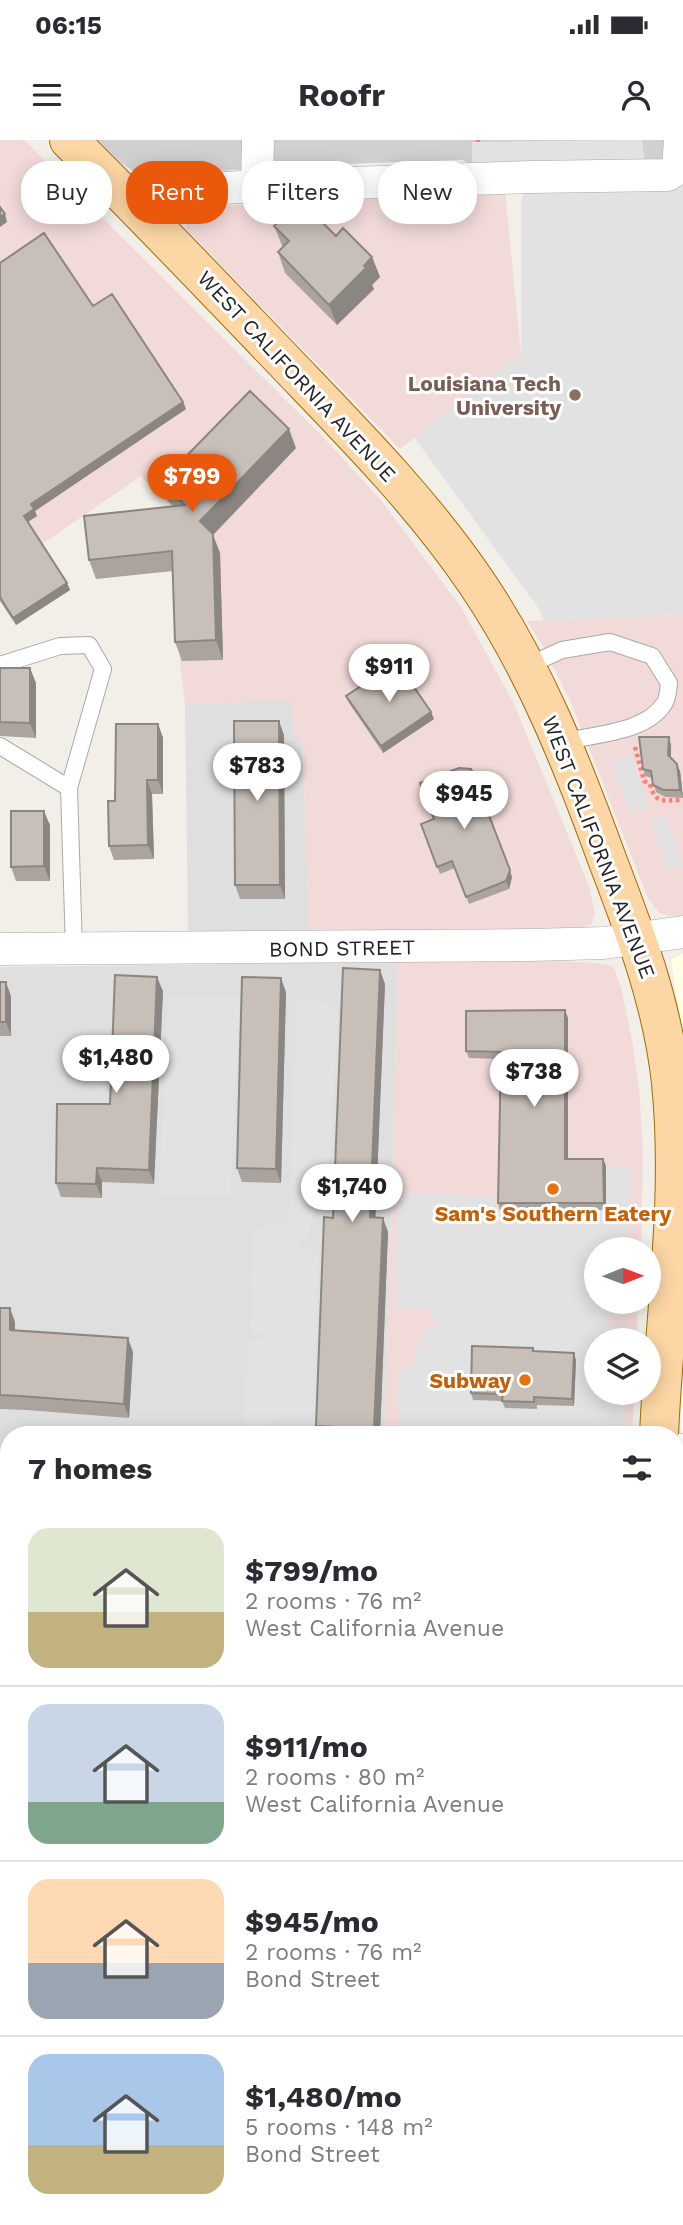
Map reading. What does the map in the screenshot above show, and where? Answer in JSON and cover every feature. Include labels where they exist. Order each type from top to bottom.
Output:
[{"type":"main road","name":"WEST CALIFORNIA AVENUE","points":[[69,140],[126,197]]},
{"type":"main road","name":"WEST CALIFORNIA AVENUE","points":[[152,224],[329,407],[426,513],[477,583],[527,666],[562,742],[637,939],[656,997],[671,1082],[676,1172],[660,1426]]},
{"type":"street","points":[[258,140],[258,161]]},
{"type":"street","points":[[364,182],[668,175],[679,154]]},
{"type":"street","name":"BOND STREET","points":[[0,949],[531,945],[604,943],[683,932]]},
{"type":"lane","points":[[527,666],[562,650],[610,642],[652,656],[669,683],[666,702],[651,719],[630,728],[562,742]]},
{"type":"lane","points":[[0,664],[60,646],[89,645],[103,669],[69,788],[74,950]]},
{"type":"lane","points":[[0,746],[69,788]]},
{"type":"path","points":[[627,748],[636,747],[644,781],[650,784],[653,794],[663,802],[680,800]]},
{"type":"shaded area","points":[[0,140],[24,140],[45,161],[21,161],[21,224],[109,224],[324,438],[380,499],[461,607],[514,704],[589,886],[595,915],[591,924],[575,930],[309,931],[303,748],[293,730],[292,701],[185,704],[180,662],[175,511],[141,476],[0,573]]},
{"type":"shaded area","points":[[98,140],[669,140],[663,158],[658,162],[477,166],[477,161],[463,160],[364,163],[364,161],[242,161],[242,169],[228,170],[228,161],[126,161],[126,166]]},
{"type":"shaded area","points":[[642,140],[645,165],[477,166],[477,161],[472,161],[472,142]]},
{"type":"shaded area","name":"Louisiana Tech University","points":[[683,186],[683,615],[544,620],[539,609],[414,437],[521,354],[523,191]]},
{"type":"shaded area","points":[[505,191],[521,354],[400,449],[185,228],[187,224],[228,224],[228,206],[242,205],[242,224],[364,224],[364,199],[378,198],[378,224],[477,224],[477,193]]},
{"type":"shaded area","points":[[683,615],[683,916],[668,916],[659,913],[648,898],[572,705],[544,648],[527,621]]},
{"type":"shaded area","points":[[292,701],[293,730],[303,748],[309,931],[188,931],[185,704]]},
{"type":"shaded area","points":[[632,755],[648,807],[631,813],[611,760]]},
{"type":"shaded area","points":[[665,814],[683,865],[668,871],[651,820]]},
{"type":"shaded area","points":[[683,953],[683,1039],[671,960]]},
{"type":"shaded area","points":[[552,961],[613,966],[621,987],[639,1087],[643,1151],[641,1237],[584,1237],[584,1314],[637,1314],[637,1328],[584,1328],[584,1405],[633,1405],[632,1426],[385,1426],[398,962]]},
{"type":"shaded area","points":[[398,962],[385,1426],[0,1426],[0,967]]},
{"type":"shaded area","points":[[168,995],[240,998],[230,1197],[159,1195]]},
{"type":"shaded area","points":[[296,1001],[325,1002],[338,1012],[327,1211],[319,1205],[315,1206],[309,1232],[299,1247],[319,1250],[313,1415],[296,1415],[258,1425],[243,1424],[249,1338],[261,1339],[263,1336],[250,1333],[254,1228],[284,1223],[288,1217],[291,1196]]},
{"type":"shaded area","points":[[606,1168],[632,1168],[629,1237],[584,1237],[584,1314],[625,1314],[604,1315],[612,1328],[584,1328],[584,1405],[625,1405],[624,1426],[402,1426],[396,1405],[399,1371],[410,1365],[424,1329],[433,1330],[437,1327],[427,1307],[395,1308],[397,1193],[495,1196],[496,1215],[605,1214]]},
{"type":"shaded area","points":[[683,1382],[683,1426],[681,1417]]},
{"type":"building","points":[[324,224],[336,236],[343,228],[372,257],[364,266],[366,268],[329,305],[278,252],[289,241],[274,226]]},
{"type":"building","points":[[44,233],[93,306],[112,294],[183,402],[31,504],[34,509],[24,516],[67,583],[13,618],[0,597],[0,263]]},
{"type":"building","points":[[250,391],[289,429],[200,521],[213,534],[216,640],[175,642],[172,551],[89,560],[84,516],[185,505],[161,482]]},
{"type":"building","points":[[397,662],[431,712],[381,746],[346,696]]},
{"type":"building","points":[[0,668],[30,668],[30,723],[0,722]]},
{"type":"building","points":[[234,721],[279,721],[280,885],[235,885]]},
{"type":"building","points":[[116,724],[158,724],[158,780],[147,780],[148,845],[109,846],[108,801],[115,801]]},
{"type":"building","points":[[639,737],[669,737],[668,755],[677,764],[680,790],[663,790],[653,785],[651,771],[643,769]]},
{"type":"building","points":[[459,768],[471,769],[510,870],[506,881],[466,897],[452,861],[437,867],[421,824],[434,819],[420,783]]},
{"type":"building","points":[[11,811],[44,811],[44,866],[11,867]]},
{"type":"building","points":[[343,968],[380,970],[370,1217],[383,1218],[374,1426],[316,1426],[324,1217],[333,1218]]},
{"type":"building","points":[[115,975],[157,977],[149,1170],[97,1168],[96,1184],[56,1183],[57,1104],[110,1104]]},
{"type":"building","points":[[242,977],[281,978],[276,1169],[237,1168]]},
{"type":"building","points":[[0,982],[6,982],[6,1022],[0,1022]]},
{"type":"building","points":[[565,1010],[565,1159],[603,1159],[604,1203],[498,1203],[501,1052],[466,1051],[466,1011]]},
{"type":"building","points":[[0,1308],[10,1308],[10,1330],[128,1338],[124,1404],[0,1395]]},
{"type":"building","name":"Subway","points":[[472,1346],[533,1348],[533,1351],[574,1353],[572,1399],[534,1397],[534,1402],[502,1401],[503,1394],[471,1393]]},
{"type":"place","name":"Louisiana Tech University","points":[[575,395]]},
{"type":"place","name":"Sam's Southern Eatery","points":[[553,1189]]},
{"type":"place","name":"Subway","points":[[525,1380]]}]
